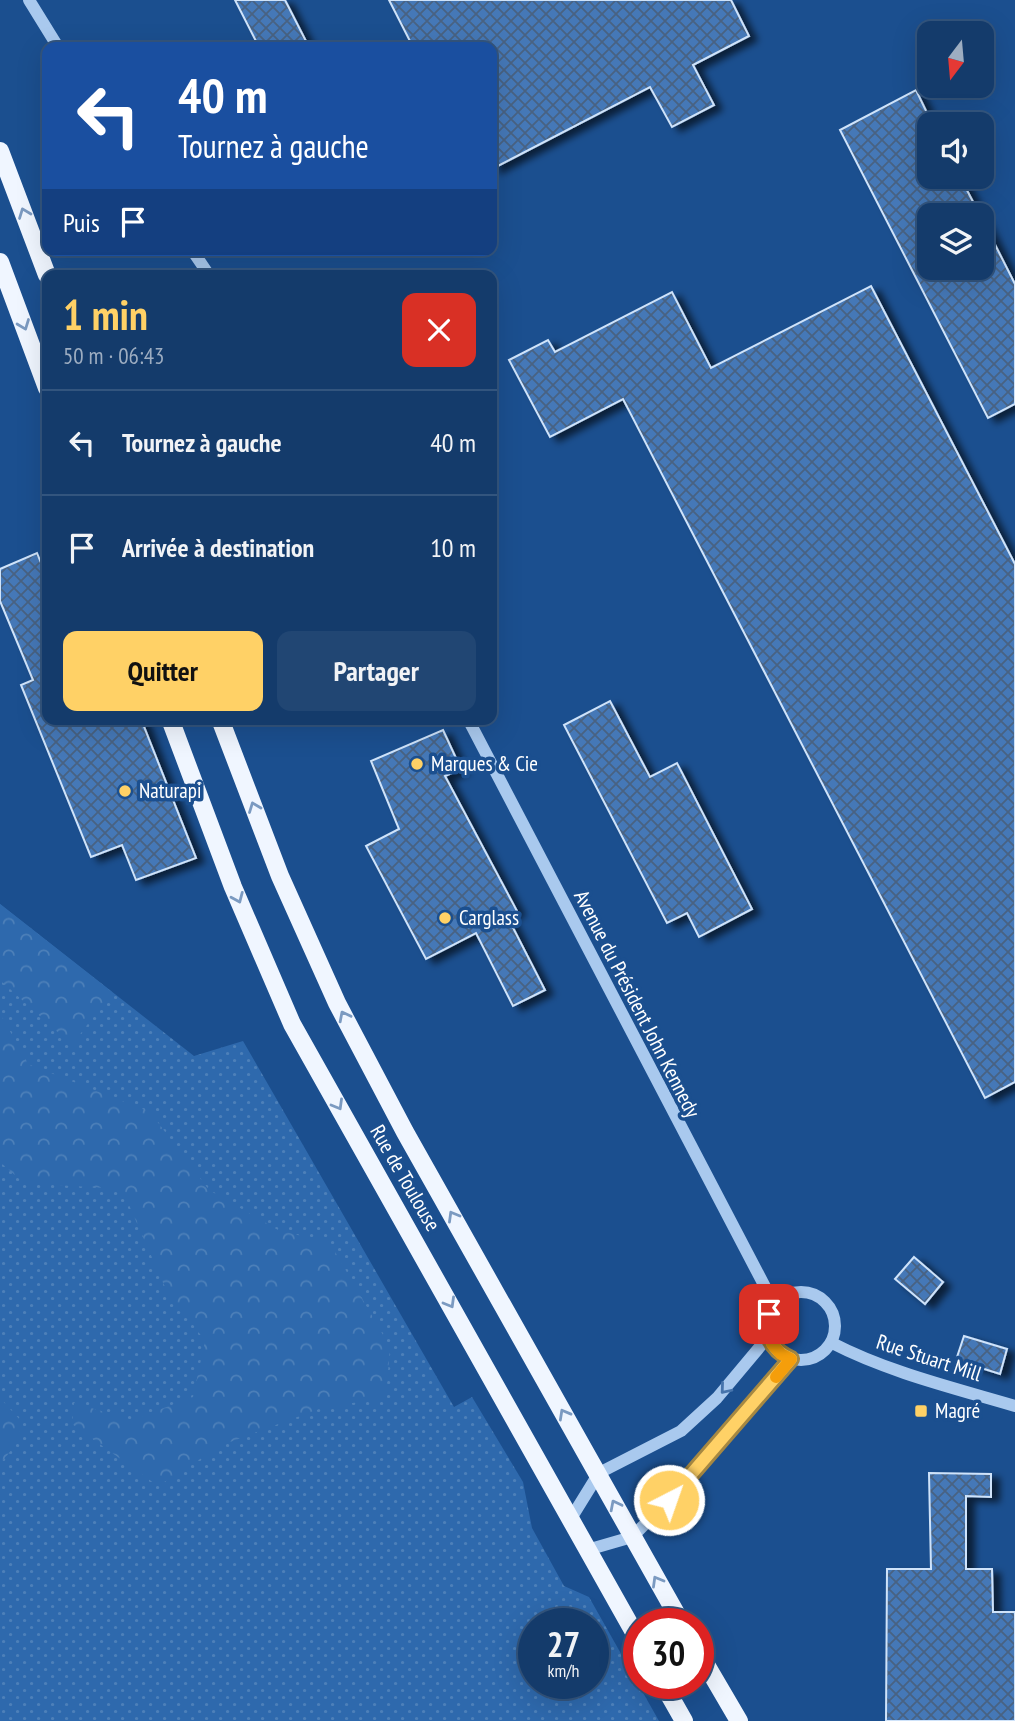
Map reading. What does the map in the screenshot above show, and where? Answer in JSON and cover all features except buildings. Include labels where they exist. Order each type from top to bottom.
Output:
[{"type":"main road","points":[[0,151],[45,270]]},
{"type":"main road","points":[[0,262],[42,375]]},
{"type":"main road","name":"Rue de Toulouse","points":[[172,725],[233,887],[292,1024],[623,1613]]},
{"type":"main road","name":"Rue de Toulouse","points":[[222,725],[280,876],[337,1003],[405,1132],[673,1608]]},
{"type":"main road","points":[[714,1678],[740,1721]]},
{"type":"main road","points":[[672,1699],[684,1721]]},
{"type":"street","points":[[29,0],[55,42]]},
{"type":"street","name":"Avenue du Président John Kennedy","points":[[471,725],[774,1304]]},
{"type":"street","points":[[804,1291],[825,1300],[836,1320],[832,1343],[824,1352],[803,1361],[781,1354],[773,1346],[766,1325],[774,1304],[782,1297],[804,1291]]},
{"type":"street","points":[[570,1520],[599,1473],[681,1431],[717,1398],[768,1336]]},
{"type":"street","name":"Rue Stuart Mill","points":[[832,1343],[849,1352],[918,1377],[1015,1406]]},
{"type":"street","points":[[587,1550],[632,1537],[669,1500],[791,1359]]},
{"type":"green space","points":[[0,904],[194,1056],[243,1041],[454,1407],[472,1397],[523,1482],[532,1528],[564,1586],[589,1597],[595,1608],[518,1608],[518,1699],[609,1699],[609,1632],[623,1657],[623,1699],[647,1699],[659,1721],[0,1721]]},
{"type":"green space","points":[[0,904],[112,992],[72,1045],[0,980]]},
{"type":"green space","points":[[0,1013],[28,1064],[150,1112],[209,1190],[278,1230],[330,1243],[390,1347],[386,1397],[319,1409],[222,1445],[158,1486],[72,1424],[74,1403],[132,1420],[193,1397],[205,1341],[164,1285],[122,1189],[24,1183],[0,1162]]},
{"type":"green space","points":[[0,1398],[22,1422],[17,1443],[0,1464]]},
{"type":"slow traffic","points":[[772,1344],[781,1354],[791,1359],[776,1377]]},
{"type":"place","name":"Marques & Cie","points":[[417,764]]},
{"type":"place","name":"Naturapi","points":[[125,791]]},
{"type":"place","name":"Carglass","points":[[445,918]]},
{"type":"place","name":"Magré","points":[[921,1411]]},
{"type":"route","points":[[669,1500],[791,1359],[781,1354],[768,1336],[766,1325],[769,1314]]}]
